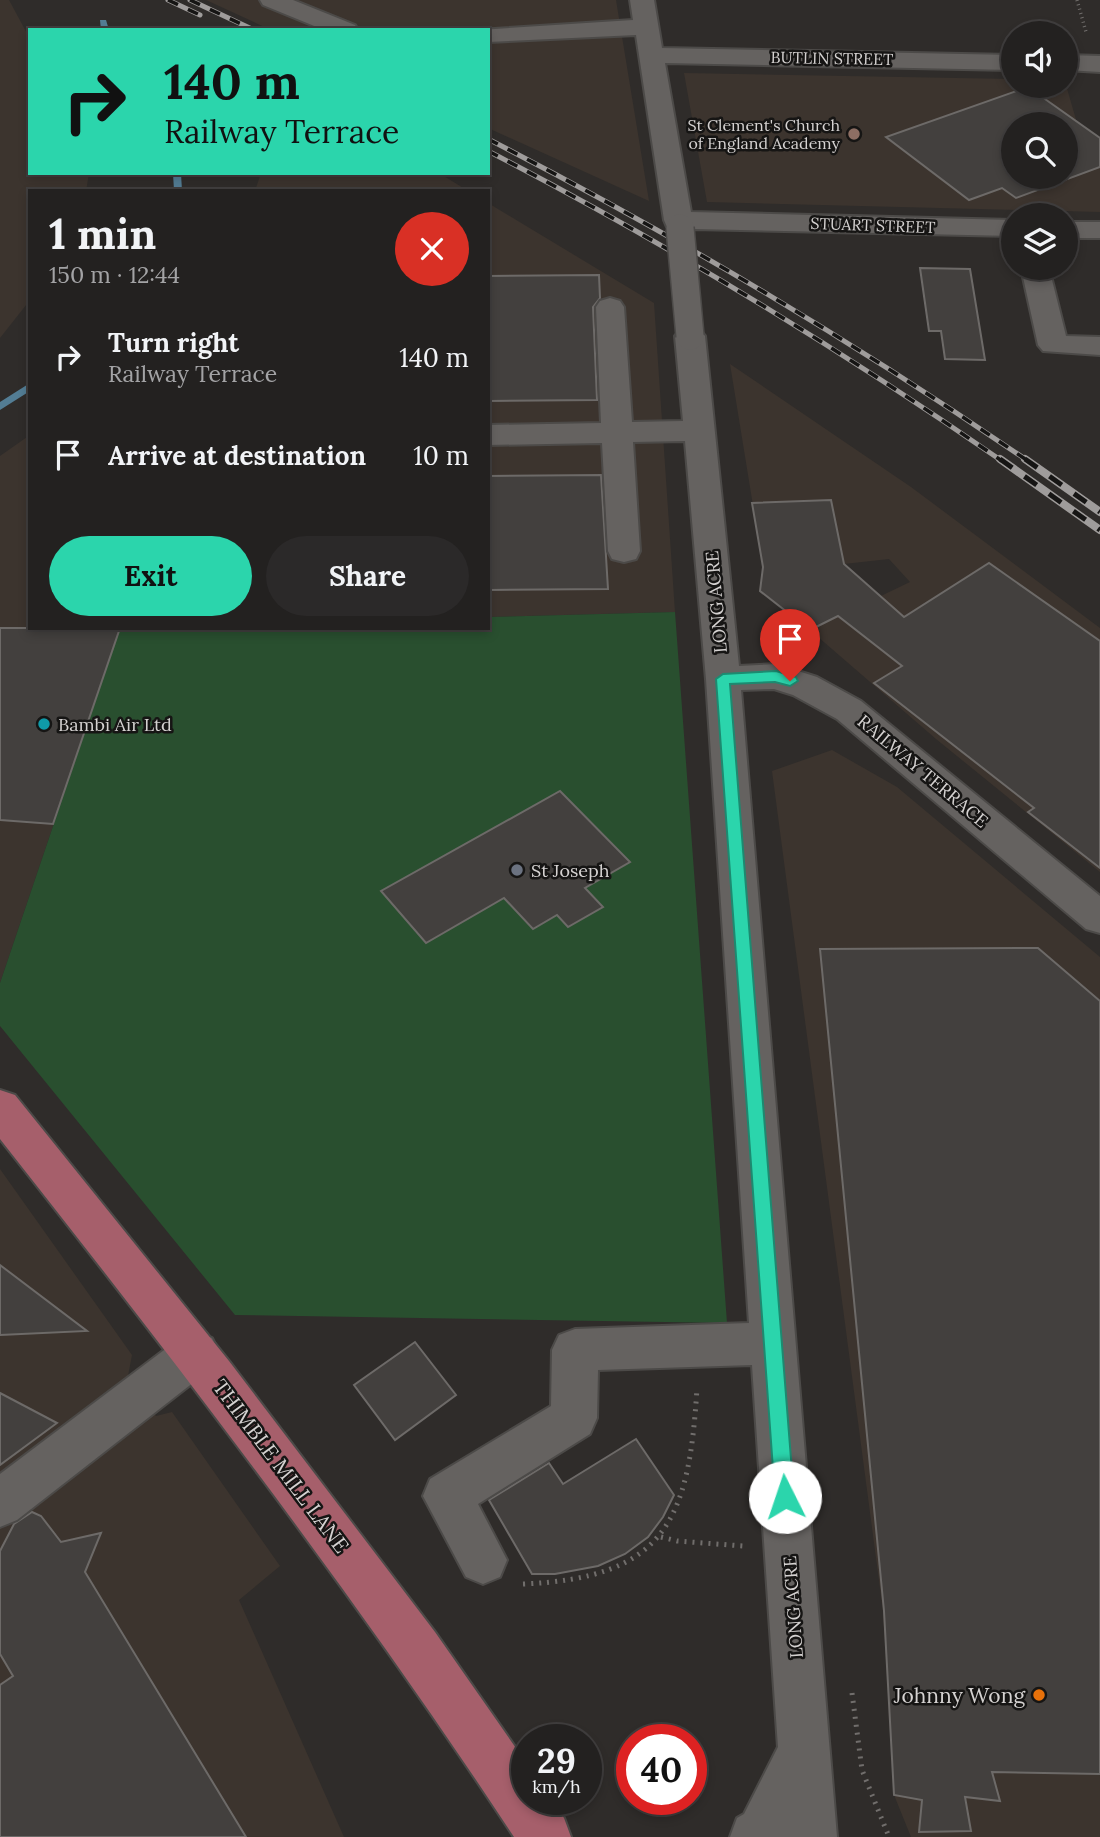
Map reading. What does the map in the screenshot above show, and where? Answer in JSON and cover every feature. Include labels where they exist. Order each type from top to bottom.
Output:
[{"type":"main road","name":"THIMBLE MILL LANE","points":[[0,1108],[196,1353],[465,1714],[545,1837]]},
{"type":"street","points":[[272,0],[341,28]]},
{"type":"street","name":"LONG ACRE","points":[[642,0],[679,224],[701,431],[723,679],[811,1837]]},
{"type":"street","points":[[490,35],[646,27]]},
{"type":"street","name":"BUTLIN STREET","points":[[652,55],[1001,62]]},
{"type":"street","points":[[1078,63],[1100,64]]},
{"type":"street","name":"STUART STREET","points":[[679,224],[732,221],[1001,228]]},
{"type":"street","points":[[1078,230],[1100,230]]},
{"type":"street","points":[[1038,280],[1053,345],[1098,346]]},
{"type":"street","points":[[610,307],[624,551]]},
{"type":"street","points":[[490,435],[701,431]]},
{"type":"street","name":"RAILWAY TERRACE","points":[[723,679],[776,676],[805,686],[849,710],[1100,918]]},
{"type":"street","points":[[498,1572],[447,1496],[574,1418],[575,1350],[773,1343]]},
{"type":"street","points":[[0,1503],[196,1353]]},
{"type":"street","points":[[756,1837],[763,1833],[804,1751]]},
{"type":"street","points":[[804,1751],[834,1837]]},
{"type":"street","name":"LONG ACRE","points":[[795,1837],[804,1751]]},
{"type":"path","points":[[498,1572],[550,1583],[603,1574],[636,1558],[661,1537],[683,1492],[694,1433],[699,1345]]},
{"type":"path","points":[[661,1537],[714,1544]]},
{"type":"path","points":[[852,1693],[862,1770],[889,1837]]},
{"type":"shaded area","points":[[0,0],[9,0],[28,35],[28,175],[89,175],[86,189],[28,189],[28,303],[0,338]]},
{"type":"shaded area","points":[[206,0],[616,0],[649,201],[490,129],[490,28],[267,28]]},
{"type":"shaded area","name":"St Clement's Church of England Academy","points":[[684,73],[1001,79],[1001,98],[1070,98],[1074,112],[1001,112],[1001,189],[1078,189],[1078,127],[1083,144],[1100,144],[1100,212],[1078,211],[1078,203],[1001,203],[1001,209],[707,202]]},
{"type":"shaded area","points":[[260,175],[442,175],[465,189],[256,189]]},
{"type":"shaded area","points":[[490,204],[654,303],[675,612],[490,617]]},
{"type":"shaded area","points":[[730,364],[911,487],[1100,628],[1100,872],[936,739],[810,630],[910,582],[889,559],[844,564],[763,567]]},
{"type":"shaded area","name":"Bambi Air Ltd","points":[[28,436],[28,630],[119,630],[0,983],[0,456]]},
{"type":"shaded area","points":[[832,750],[897,787],[1100,957],[1100,1837],[911,1837],[894,1795],[883,1611],[772,771]]},
{"type":"shaded area","points":[[0,1169],[132,1355],[127,1381],[156,1416],[172,1412],[280,1566],[239,1600],[344,1837],[0,1837]]},
{"type":"green space","points":[[675,612],[727,1323],[235,1315],[0,1026],[0,983],[119,630],[490,630],[490,617]]},
{"type":"building","points":[[1001,97],[1044,98],[1063,112],[1001,112],[1001,188],[969,200],[886,137]]},
{"type":"building","points":[[1078,122],[1100,138],[1100,167],[1078,175]]},
{"type":"building","points":[[1003,189],[1040,189],[1016,198]]},
{"type":"building","points":[[920,268],[970,269],[985,360],[945,359],[941,331],[929,331]]},
{"type":"building","points":[[599,275],[600,298],[593,307],[597,400],[490,401],[490,276]]},
{"type":"building","points":[[601,475],[608,589],[490,590],[490,476]]},
{"type":"building","points":[[831,500],[844,564],[904,617],[989,563],[1100,641],[1100,868],[1028,812],[1034,808],[874,683],[902,666],[838,616],[810,630],[760,591],[763,567],[752,503]]},
{"type":"building","name":"Bambi Air Ltd","points":[[0,628],[119,630],[53,824],[0,820]]},
{"type":"building","name":"St Joseph","points":[[560,791],[630,862],[585,888],[603,907],[568,927],[557,915],[533,929],[504,898],[426,943],[381,891]]},
{"type":"building","points":[[1038,948],[1100,1001],[1100,1774],[992,1772],[1000,1801],[965,1797],[971,1831],[919,1832],[922,1800],[894,1795],[884,1611],[820,949]]},
{"type":"building","points":[[0,1265],[87,1331],[0,1335]]},
{"type":"building","points":[[415,1342],[456,1395],[395,1440],[354,1385]]},
{"type":"building","points":[[0,1393],[57,1423],[0,1465]]},
{"type":"building","points":[[636,1439],[674,1495],[663,1517],[648,1537],[625,1554],[598,1566],[555,1574],[532,1574],[489,1500],[549,1463],[563,1484]]},
{"type":"building","points":[[32,1512],[41,1516],[61,1542],[101,1533],[85,1572],[246,1837],[0,1837],[0,1685],[13,1676],[0,1654],[0,1551],[14,1524]]},
{"type":"waterway","points":[[103,22],[104,28]]},
{"type":"waterway","points":[[177,175],[178,189]]},
{"type":"waterway","points":[[0,407],[28,387]]},
{"type":"railway","points":[[168,0],[200,15]]},
{"type":"railway","points":[[190,0],[250,28]]},
{"type":"railway","points":[[490,140],[627,213],[763,291],[897,374],[1028,461]]},
{"type":"railway","points":[[490,152],[620,222],[750,298],[877,377],[1002,461]]},
{"type":"railway","points":[[1000,459],[1100,530]]},
{"type":"railway","points":[[1025,459],[1100,512]]},
{"type":"place","name":"St Clement's Church of England Academy","points":[[854,134]]},
{"type":"place","name":"Bambi Air Ltd","points":[[44,724]]},
{"type":"place","name":"St Joseph","points":[[517,870]]},
{"type":"place","name":"Johnny Wong","points":[[1039,1695]]},
{"type":"route","points":[[785,1497],[723,679],[776,676],[790,681]]}]
